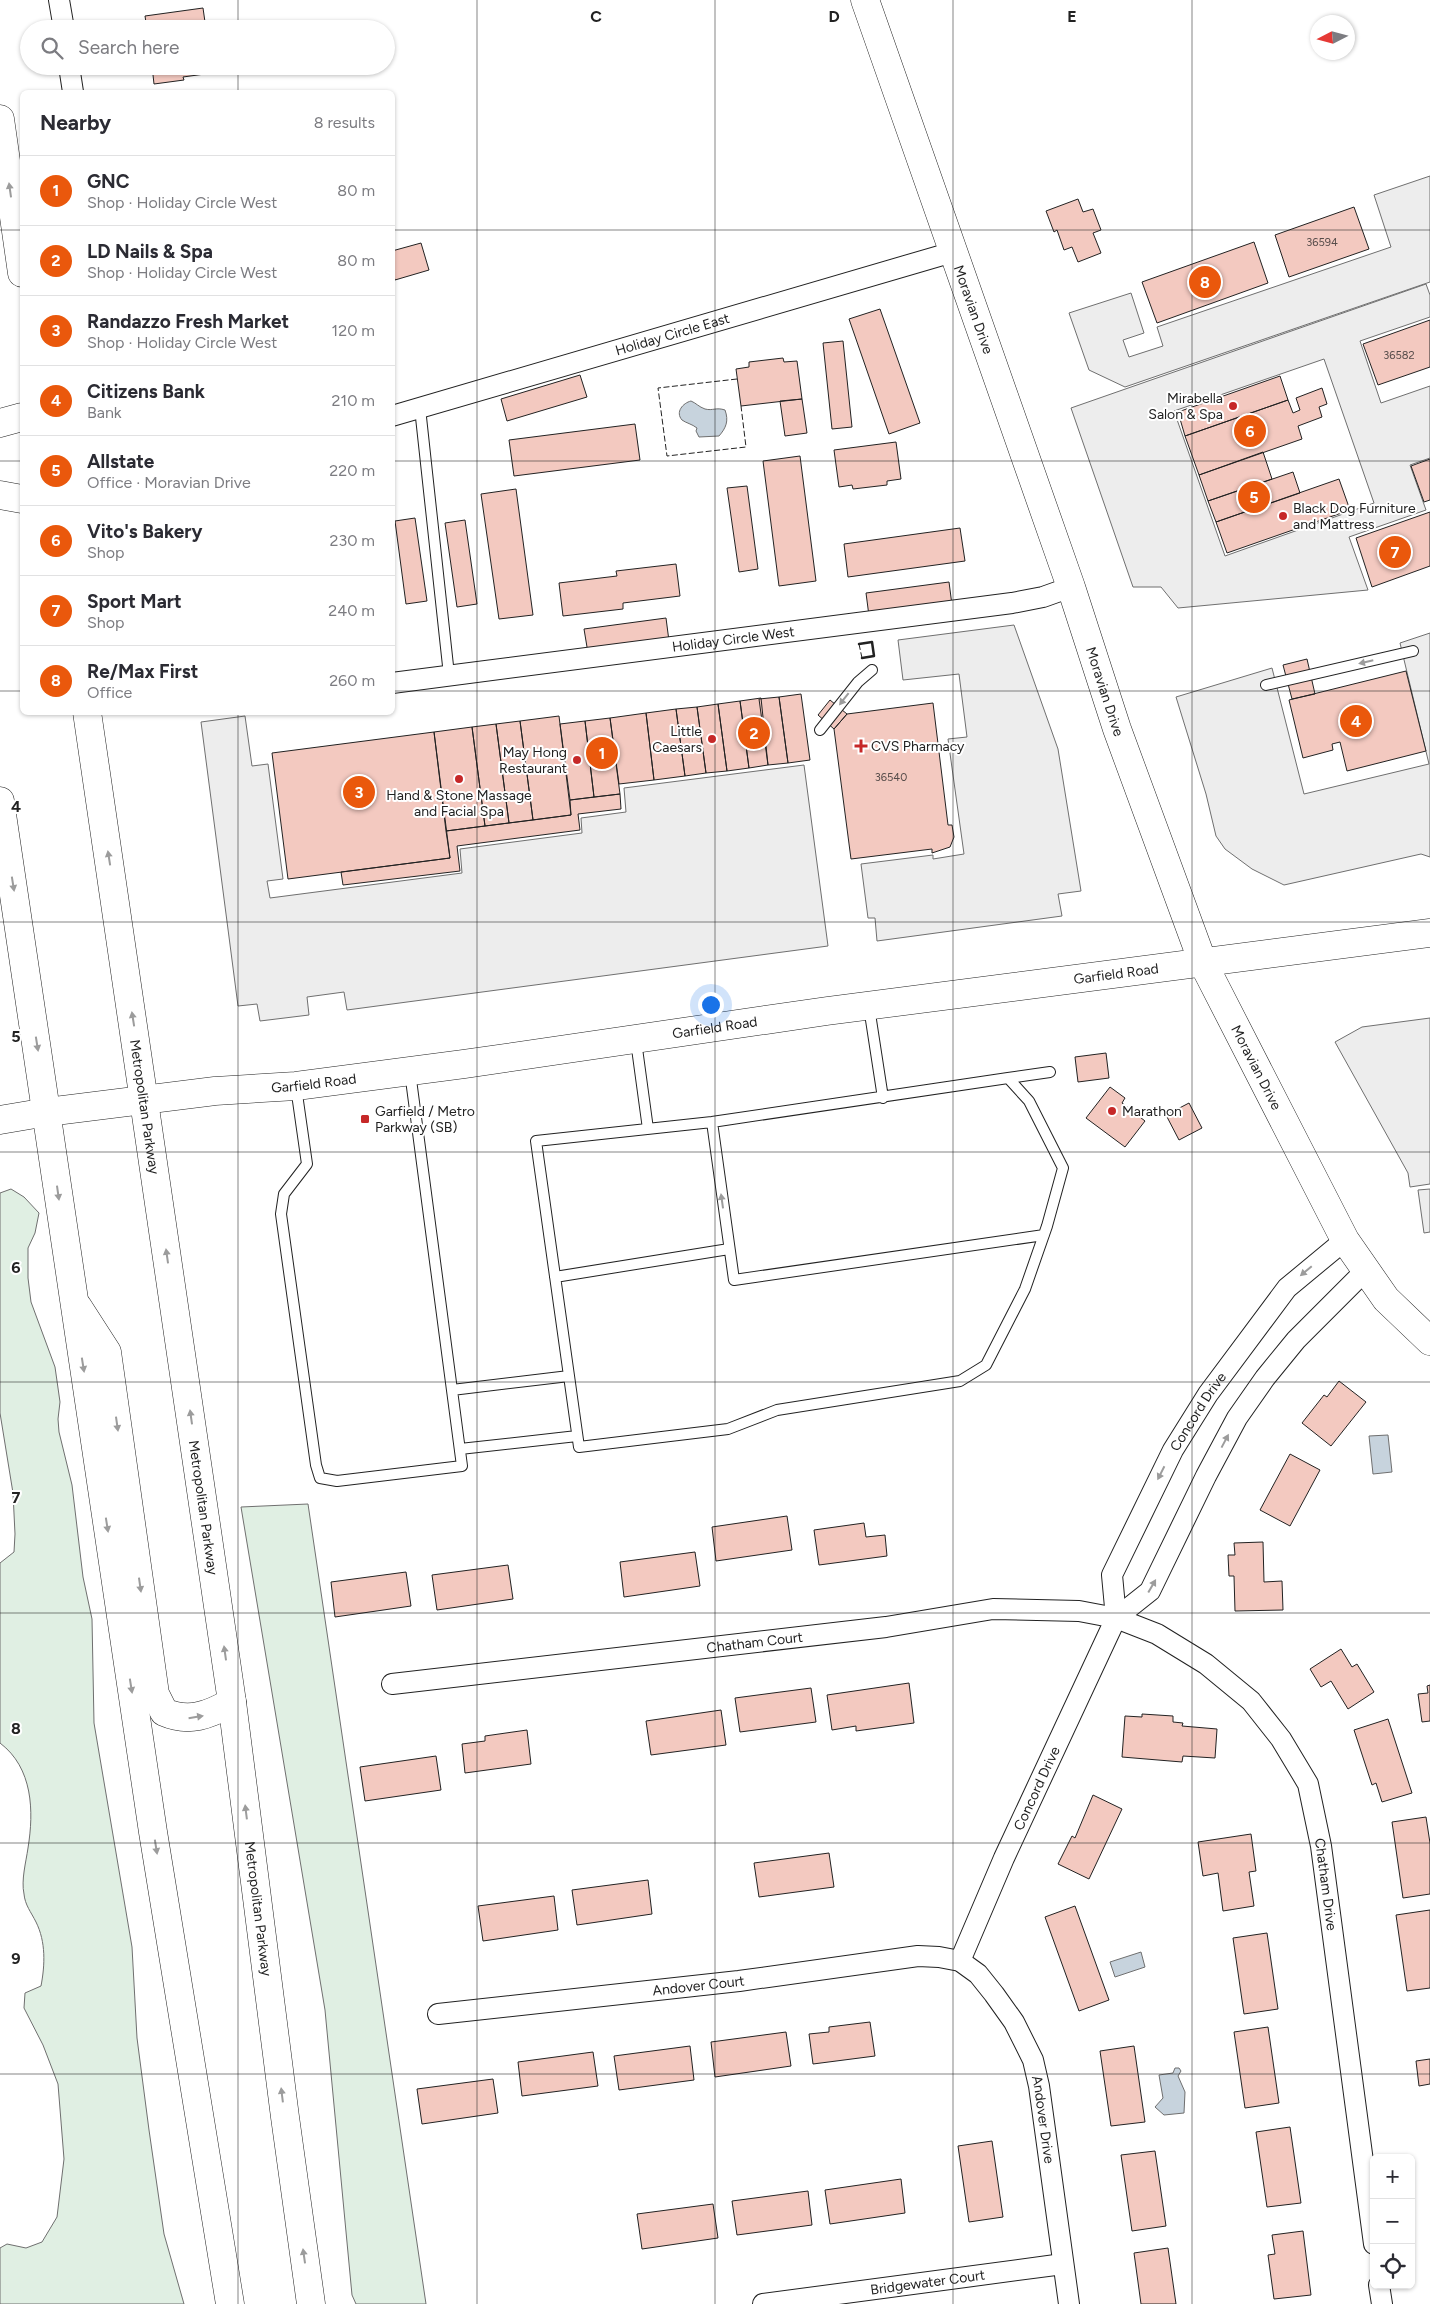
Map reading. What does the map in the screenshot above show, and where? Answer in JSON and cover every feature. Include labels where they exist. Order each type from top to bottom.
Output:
[{"type":"main road","name":"Moravian Drive","points":[[865,0],[1071,588],[1120,738],[1203,963],[1345,1240],[1365,1271],[1386,1298],[1430,1341]]},
{"type":"main road","points":[[0,119],[20,259]]},
{"type":"main road","points":[[0,423],[20,418]]},
{"type":"main road","points":[[0,495],[20,499]]},
{"type":"main road","name":"Metropolitan Parkway","points":[[87,715],[232,1702],[311,2304]]},
{"type":"main road","points":[[0,801],[153,1832],[230,2304]]},
{"type":"main road","name":"Garfield Road","points":[[0,1120],[47,1112],[215,1091],[296,1086],[869,1006],[1430,933]]},
{"type":"main road","points":[[73,1299],[107,1352],[155,1694],[164,1712],[187,1718],[202,1716],[232,1702]]},
{"type":"street","points":[[59,0],[62,20]]},
{"type":"street","points":[[70,75],[73,90]]},
{"type":"street","name":"Holiday Circle East","points":[[395,415],[953,252]]},
{"type":"street","name":"Holiday Circle West","points":[[395,683],[1012,603],[1043,598],[1071,588]]},
{"type":"street","name":"Concord Drive","points":[[1116,1618],[1112,1575],[1173,1450],[1208,1394],[1281,1294],[1301,1275],[1345,1240]]},
{"type":"street","name":"Concord Drive","points":[[960,1961],[1004,1858],[1116,1618],[1150,1592],[1210,1467],[1237,1418],[1265,1378],[1296,1340],[1365,1271]]},
{"type":"street","name":"Chatham Court","points":[[392,1684],[876,1628],[993,1609],[1080,1611],[1116,1618]]},
{"type":"street","name":"Chatham Drive","points":[[1116,1618],[1157,1634],[1206,1664],[1251,1701],[1281,1740],[1308,1784],[1321,1846],[1370,2214]]},
{"type":"street","name":"Andover Court","points":[[438,2014],[739,1981],[918,1956],[960,1961]]},
{"type":"street","name":"Andover Drive","points":[[960,1961],[978,1974],[994,1994],[1014,2022],[1033,2060],[1039,2086],[1069,2304]]},
{"type":"street","name":"Bridgewater Court","points":[[763,2304],[1063,2264]]},
{"type":"street","points":[[1380,2289],[1382,2304]]},
{"type":"lane","points":[[420,408],[449,676]]},
{"type":"lane","points":[[1266,685],[1413,651]]},
{"type":"lane","points":[[820,730],[858,682],[872,670]]},
{"type":"lane","points":[[869,1006],[883,1098]]},
{"type":"lane","points":[[636,1039],[648,1129]]},
{"type":"lane","points":[[296,1086],[307,1164],[284,1194],[281,1214],[316,1465],[320,1478],[337,1481],[462,1466],[410,1071]]},
{"type":"lane","points":[[1008,1078],[1029,1101],[1063,1168],[1044,1235],[1025,1290],[986,1365],[960,1381],[777,1410],[728,1429],[579,1447],[536,1141],[712,1122],[883,1098],[1008,1078],[1050,1072]]},
{"type":"lane","points":[[712,1122],[734,1280],[1044,1235]]},
{"type":"lane","points":[[554,1277],[729,1249]]},
{"type":"lane","points":[[452,1390],[569,1376]]},
{"type":"lane","points":[[460,1448],[577,1436]]},
{"type":"green space","points":[[11,1189],[24,1197],[39,1213],[35,1233],[28,1248],[28,1278],[31,1302],[55,1367],[60,1402],[59,1432],[72,1485],[83,1577],[92,1619],[94,1723],[132,1947],[137,2038],[149,2130],[164,2234],[184,2304],[0,2304],[0,2248],[7,2244],[26,2248],[42,2242],[57,2217],[64,2159],[58,2084],[43,2045],[24,2008],[25,1993],[41,1986],[44,1962],[42,1937],[28,1908],[23,1889],[31,1820],[29,1791],[19,1765],[11,1753],[0,1743],[0,1563],[14,1552],[15,1534],[13,1493],[0,1413],[0,1193]]},
{"type":"green space","points":[[308,1504],[426,2304],[356,2304],[352,2295],[325,2010],[241,1507]]},
{"type":"shaded area","points":[[1430,176],[1430,282],[1125,387],[1089,370],[1069,313],[1131,293],[1144,333],[1123,340],[1129,357],[1163,346],[1157,327],[1391,247],[1374,195]]},
{"type":"shaded area","points":[[1426,284],[1430,295],[1430,317],[1360,341],[1381,403],[1430,386],[1430,458],[1410,465],[1426,510],[1349,537],[1368,590],[1178,608],[1161,587],[1133,587],[1071,408]],"holes":[[[1324,359],[1374,503],[1225,556],[1174,411]]]},
{"type":"shaded area","points":[[691,401],[705,409],[725,410],[726,424],[719,436],[699,437],[696,431],[697,428],[682,420],[679,414],[681,408]]},
{"type":"shaded area","points":[[1014,625],[1058,749],[1081,891],[1058,894],[1062,916],[877,941],[875,918],[868,918],[861,864],[933,855],[933,859],[964,854],[948,739],[967,737],[959,674],[903,680],[898,640]]},
{"type":"shaded area","points":[[1430,633],[1430,857],[1421,854],[1284,885],[1252,869],[1225,849],[1216,836],[1206,794],[1176,697],[1272,668],[1304,794],[1429,764],[1400,643]]},
{"type":"shaded area","points":[[245,716],[252,766],[268,764],[283,879],[267,881],[270,898],[462,873],[460,849],[582,833],[581,818],[626,812],[624,788],[804,765],[828,946],[347,1010],[344,992],[307,997],[309,1015],[260,1021],[257,1004],[238,1006],[201,722]]},
{"type":"shaded area","points":[[1430,1018],[1430,1184],[1410,1187],[1408,1173],[1335,1042],[1362,1027]]},
{"type":"shaded area","points":[[1430,1189],[1430,1232],[1424,1233],[1418,1190]]},
{"type":"shaded area","points":[[1388,1435],[1392,1472],[1373,1474],[1369,1436]]},
{"type":"shaded area","points":[[1141,1952],[1145,1967],[1115,1977],[1110,1962]]},
{"type":"shaded area","points":[[1175,2068],[1179,2068],[1181,2071],[1178,2076],[1185,2092],[1184,2113],[1164,2115],[1155,2107],[1163,2098],[1159,2075],[1173,2073]]},
{"type":"building","points":[[203,8],[205,20],[146,20],[145,16]]},
{"type":"building","points":[[153,75],[198,75],[183,77],[184,80],[154,84]]},
{"type":"building","points":[[1078,199],[1083,212],[1093,209],[1101,230],[1093,233],[1101,253],[1078,262],[1072,247],[1064,250],[1057,230],[1054,232],[1046,211]]},
{"type":"building","points":[[1354,207],[1369,249],[1289,277],[1275,235]]},
{"type":"building","points":[[1254,242],[1268,283],[1157,323],[1142,282]]},
{"type":"building","points":[[421,243],[429,270],[395,280],[395,250]]},
{"type":"building","points":[[880,309],[920,423],[889,434],[849,319]]},
{"type":"building","points":[[1430,320],[1430,367],[1378,385],[1363,344]]},
{"type":"building","points":[[843,341],[852,427],[832,429],[823,343]]},
{"type":"building","points":[[783,358],[784,362],[797,361],[802,399],[741,406],[736,369],[749,367],[749,362]]},
{"type":"building","points":[[580,375],[587,397],[507,421],[501,399]]},
{"type":"building","name":"Mirabella Salon & Spa","points":[[1280,376],[1288,400],[1185,436],[1178,412]]},
{"type":"building","points":[[1322,388],[1327,404],[1319,407],[1322,417],[1298,426],[1302,439],[1199,475],[1185,436],[1288,400],[1293,413],[1300,410],[1296,398]]},
{"type":"building","points":[[802,399],[807,433],[785,436],[780,401]]},
{"type":"building","points":[[635,424],[640,460],[514,476],[509,440]]},
{"type":"building","points":[[896,442],[901,479],[887,481],[887,485],[853,489],[852,485],[839,487],[834,450]]},
{"type":"building","points":[[1263,452],[1272,479],[1208,501],[1199,475]]},
{"type":"building","points":[[800,456],[816,581],[779,586],[763,461]]},
{"type":"building","points":[[1430,459],[1430,500],[1424,502],[1411,466]]},
{"type":"building","points":[[1293,472],[1300,493],[1216,522],[1208,501]]},
{"type":"building","name":"Black Dog Furniture and Mattress","points":[[1339,479],[1350,510],[1227,553],[1216,522]]},
{"type":"building","points":[[747,486],[758,569],[739,572],[727,488]]},
{"type":"building","points":[[516,489],[533,615],[499,619],[481,494]]},
{"type":"building","points":[[1430,512],[1430,566],[1372,587],[1356,538]]},
{"type":"building","points":[[415,518],[427,601],[406,604],[395,521]]},
{"type":"building","points":[[465,520],[477,604],[457,607],[445,523]]},
{"type":"building","points":[[960,528],[965,561],[848,577],[844,544]]},
{"type":"building","points":[[676,564],[680,596],[623,603],[623,609],[563,616],[559,583],[617,576],[616,571]]},
{"type":"building","points":[[949,582],[952,605],[869,616],[866,593]]},
{"type":"building","points":[[666,618],[669,641],[588,653],[584,629]]},
{"type":"building","points":[[1307,659],[1315,694],[1292,699],[1283,665]]},
{"type":"building","points":[[1406,671],[1426,751],[1347,771],[1340,742],[1332,744],[1333,750],[1303,758],[1289,700]]},
{"type":"building","points":[[801,694],[810,760],[788,763],[779,697]]},
{"type":"building","points":[[779,697],[788,763],[768,765],[759,699]]},
{"type":"building","points":[[761,698],[768,765],[749,768],[740,701]]},
{"type":"building","points":[[830,700],[847,714],[834,729],[818,715]]},
{"type":"building","points":[[740,701],[749,768],[727,771],[718,704]]},
{"type":"building","name":"CVS Pharmacy","points":[[933,703],[948,825],[952,825],[954,837],[950,847],[932,853],[932,849],[851,859],[834,729],[847,714]]},
{"type":"building","name":"Little Caesars","points":[[718,704],[727,771],[706,773],[697,707]]},
{"type":"building","points":[[697,707],[706,773],[685,776],[676,709]]},
{"type":"building","points":[[676,709],[685,776],[654,780],[646,713]]},
{"type":"building","points":[[646,713],[654,780],[619,784],[610,718]]},
{"type":"building","points":[[559,716],[571,815],[533,820],[520,721]]},
{"type":"building","points":[[610,718],[620,794],[594,797],[585,721]]},
{"type":"building","points":[[520,721],[533,820],[509,823],[496,724]]},
{"type":"building","name":"May Hong Restaurant","points":[[585,721],[594,797],[570,800],[560,724]]},
{"type":"building","points":[[496,724],[509,823],[485,826],[472,727]]},
{"type":"building","name":"Hand & Stone Massage and Facial Spa","points":[[472,727],[485,826],[446,831],[434,732]]},
{"type":"building","points":[[434,732],[450,858],[288,879],[272,753]]},
{"type":"building","points":[[620,794],[621,809],[578,814],[580,830],[457,846],[460,871],[343,885],[341,872],[450,858],[446,831],[571,815],[570,800]]},
{"type":"building","points":[[1106,1053],[1109,1078],[1078,1082],[1075,1057]]},
{"type":"building","name":"Marathon","points":[[1110,1087],[1125,1098],[1122,1103],[1145,1121],[1125,1147],[1086,1118]]},
{"type":"building","points":[[1189,1103],[1202,1128],[1179,1140],[1166,1115]]},
{"type":"building","points":[[1339,1381],[1366,1402],[1331,1446],[1302,1423],[1324,1395],[1327,1397]]},
{"type":"building","points":[[1290,1454],[1320,1470],[1290,1526],[1260,1510]]},
{"type":"building","points":[[787,1516],[792,1550],[716,1561],[712,1527]]},
{"type":"building","points":[[864,1523],[866,1537],[885,1535],[887,1556],[819,1565],[814,1530]]},
{"type":"building","points":[[1263,1542],[1264,1582],[1282,1581],[1283,1610],[1235,1611],[1234,1576],[1229,1576],[1228,1555],[1235,1555],[1234,1543]]},
{"type":"building","points":[[695,1552],[700,1586],[624,1597],[620,1562]]},
{"type":"building","points":[[508,1565],[513,1599],[437,1610],[432,1575]]},
{"type":"building","points":[[406,1572],[411,1606],[335,1617],[331,1582]]},
{"type":"building","points":[[1341,1649],[1352,1667],[1357,1664],[1374,1692],[1348,1709],[1331,1681],[1321,1687],[1310,1669]]},
{"type":"building","points":[[909,1683],[914,1723],[856,1731],[856,1726],[832,1730],[827,1695]]},
{"type":"building","points":[[1430,1685],[1430,1721],[1422,1722],[1418,1694],[1428,1693],[1427,1686]]},
{"type":"building","points":[[811,1688],[816,1722],[740,1732],[735,1698]]},
{"type":"building","points":[[721,1710],[726,1745],[651,1755],[646,1721]]},
{"type":"building","points":[[1142,1714],[1173,1716],[1173,1722],[1183,1723],[1182,1726],[1217,1729],[1215,1758],[1183,1756],[1182,1762],[1122,1757],[1125,1716],[1142,1717]]},
{"type":"building","points":[[1388,1719],[1412,1793],[1382,1802],[1376,1783],[1372,1785],[1354,1730]]},
{"type":"building","points":[[527,1730],[531,1764],[465,1773],[462,1744],[485,1741],[485,1736]]},
{"type":"building","points":[[436,1756],[441,1790],[365,1801],[360,1767]]},
{"type":"building","points":[[1093,1795],[1122,1809],[1089,1879],[1058,1864],[1072,1836],[1075,1838]]},
{"type":"building","points":[[1426,1817],[1430,1843],[1430,1894],[1403,1898],[1392,1822]]},
{"type":"building","points":[[1251,1834],[1256,1871],[1249,1872],[1254,1906],[1223,1911],[1218,1873],[1203,1876],[1198,1842]]},
{"type":"building","points":[[829,1853],[834,1887],[759,1897],[754,1863]]},
{"type":"building","points":[[648,1880],[652,1914],[577,1925],[572,1890]]},
{"type":"building","points":[[554,1896],[558,1930],[483,1941],[478,1906]]},
{"type":"building","points":[[1075,1906],[1109,2000],[1079,2011],[1045,1917]]},
{"type":"building","points":[[1430,1910],[1430,1988],[1407,1991],[1396,1915]]},
{"type":"building","points":[[1267,1933],[1278,2009],[1244,2014],[1233,1938]]},
{"type":"building","points":[[870,2022],[875,2056],[813,2064],[809,2034],[829,2032],[829,2027]]},
{"type":"building","points":[[1268,2027],[1279,2103],[1245,2108],[1234,2032]]},
{"type":"building","points":[[786,2032],[791,2066],[715,2077],[711,2042]]},
{"type":"building","points":[[690,2046],[694,2080],[619,2090],[614,2056]]},
{"type":"building","points":[[1134,2046],[1145,2122],[1111,2126],[1100,2051]]},
{"type":"building","points":[[593,2052],[598,2086],[522,2096],[518,2062]]},
{"type":"building","points":[[1430,2059],[1430,2084],[1419,2086],[1416,2061]]},
{"type":"building","points":[[493,2079],[498,2113],[422,2124],[417,2089]]},
{"type":"building","points":[[1290,2127],[1301,2203],[1267,2207],[1256,2132]]},
{"type":"building","points":[[992,2141],[1003,2217],[969,2222],[958,2146]]},
{"type":"building","points":[[1155,2151],[1166,2226],[1132,2231],[1121,2155]]},
{"type":"building","points":[[901,2179],[905,2213],[830,2224],[825,2190]]},
{"type":"building","points":[[808,2191],[812,2225],[737,2235],[732,2201]]},
{"type":"building","points":[[713,2204],[718,2238],[642,2249],[637,2214]]},
{"type":"building","points":[[1303,2231],[1311,2295],[1274,2299],[1268,2255],[1275,2254],[1272,2235]]},
{"type":"building","points":[[1168,2248],[1176,2304],[1141,2304],[1134,2253]]},
{"type":"fence","points":[[737,379],[658,388],[667,456],[746,447],[741,406]]},
{"type":"fence","points":[[859,644],[862,658]]},
{"type":"wall","points":[[859,644],[872,642],[874,656],[862,658]]},
{"type":"place","name":"Re/Max First","points":[[1205,282]]},
{"type":"place","name":"Mirabella Salon & Spa","points":[[1233,406]]},
{"type":"place","name":"Vito's Bakery","points":[[1250,431]]},
{"type":"place","name":"Allstate","points":[[1254,497]]},
{"type":"place","name":"Black Dog Furniture and Mattress","points":[[1283,516]]},
{"type":"place","name":"Sport Mart","points":[[1395,552]]},
{"type":"place","name":"Citizens Bank","points":[[1356,721]]},
{"type":"place","name":"LD Nails & Spa","points":[[754,733]]},
{"type":"place","name":"Little Caesars","points":[[712,739]]},
{"type":"place","name":"CVS Pharmacy","points":[[861,746]]},
{"type":"place","name":"GNC","points":[[602,753]]},
{"type":"place","name":"May Hong Restaurant","points":[[577,760]]},
{"type":"place","name":"Hand & Stone Massage and Facial Spa","points":[[459,779]]},
{"type":"place","name":"Randazzo Fresh Market","points":[[359,792]]},
{"type":"place","name":"Marathon","points":[[1112,1111]]},
{"type":"place","name":"Garfield / Metro Parkway (SB)","points":[[365,1119]]}]
